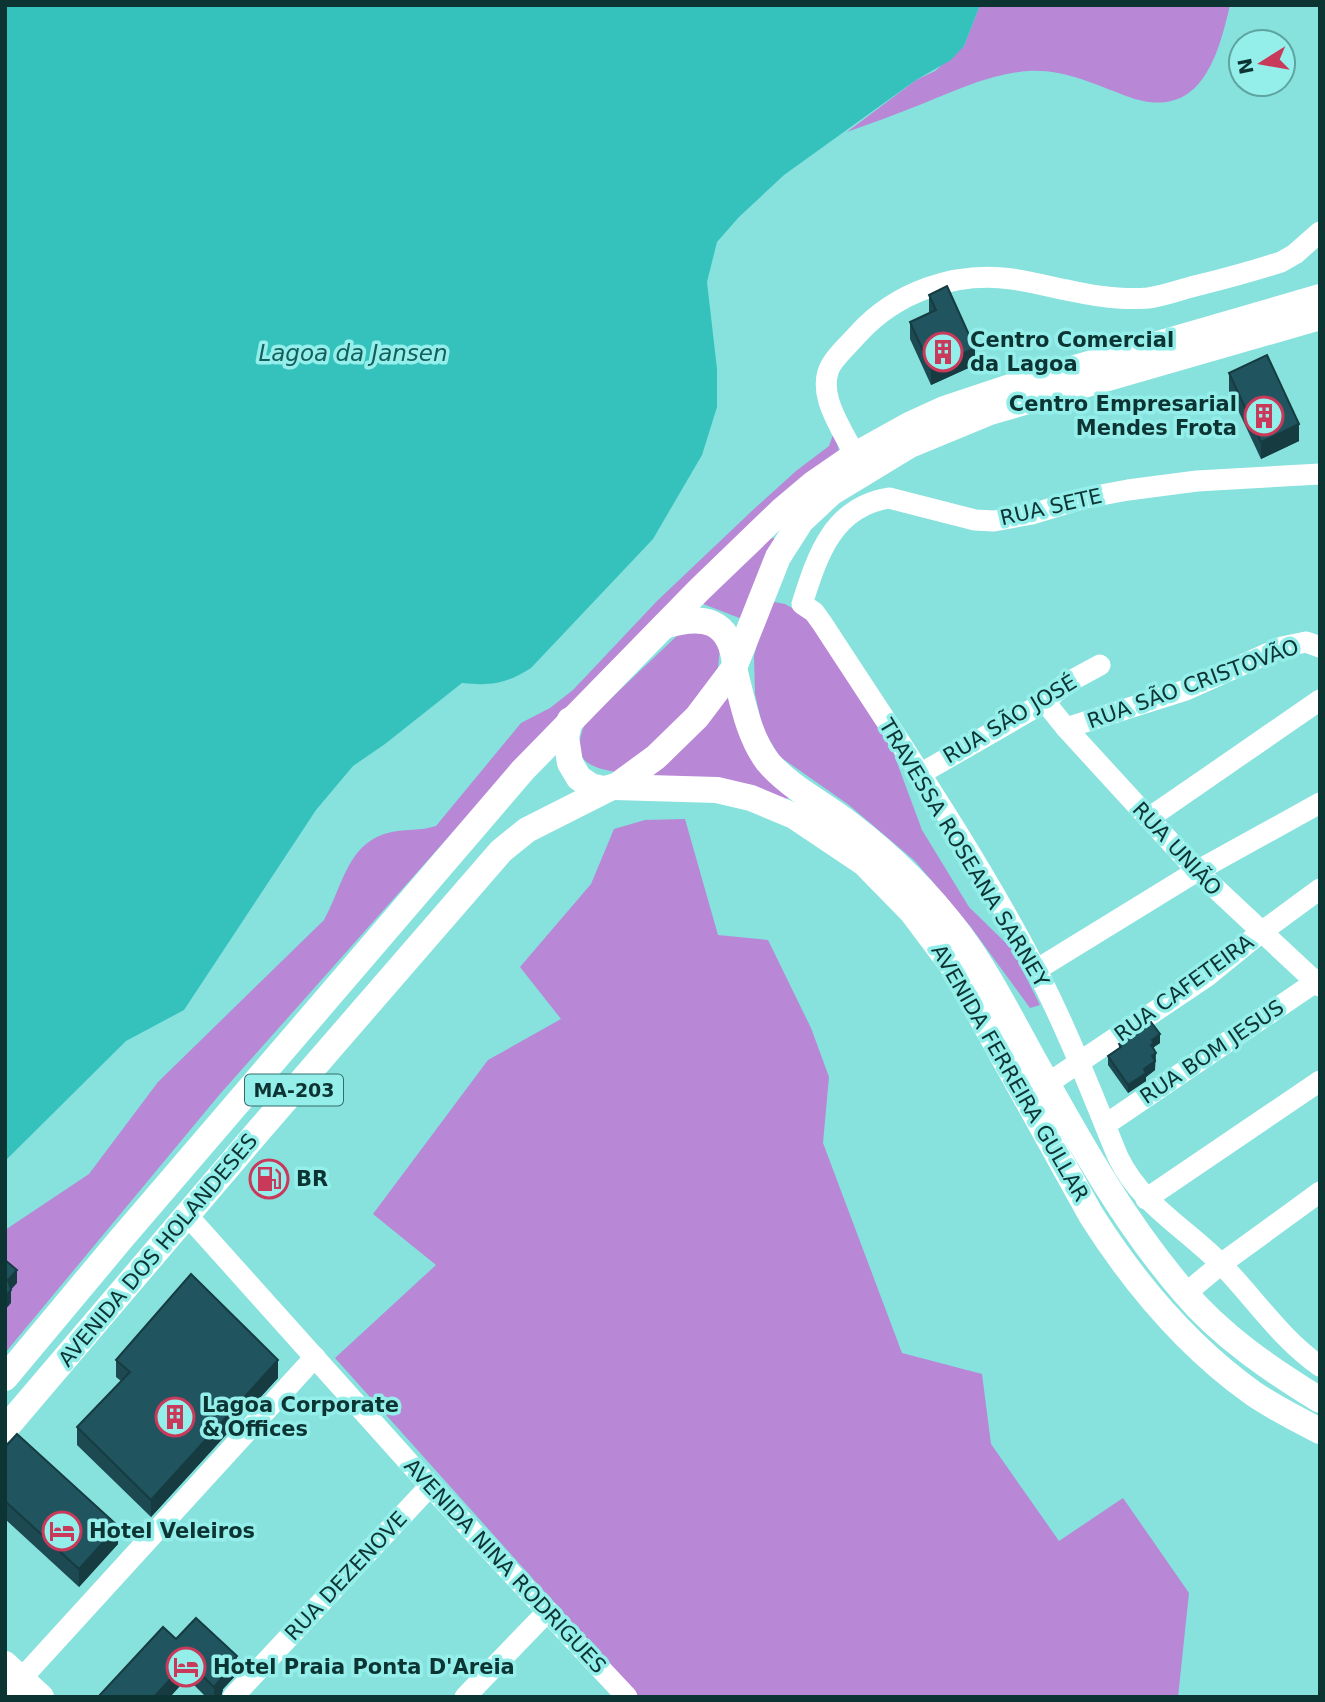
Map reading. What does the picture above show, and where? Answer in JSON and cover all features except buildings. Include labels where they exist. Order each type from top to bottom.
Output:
[{"type":"main road","points":[[664,625],[781,511],[813,484],[855,454],[909,425],[944,409],[1013,386],[1320,297]]},
{"type":"main road","points":[[734,666],[778,557],[801,521],[831,493],[871,467],[910,445],[990,412],[1320,317]]},
{"type":"main road","name":"AVENIDA FERREIRA GULLAR","points":[[664,625],[692,619],[714,624],[730,640],[748,722],[768,762],[880,849],[927,894],[960,936],[981,967],[1091,1215],[1112,1249],[1190,1339],[1254,1393],[1320,1432]]},
{"type":"main road","name":"MA-203","points":[[570,720],[664,625]]},
{"type":"main road","name":"MA-203","points":[[614,787],[656,757],[679,736],[697,717],[734,666]]},
{"type":"main road","points":[[570,720],[567,745],[574,771],[591,786],[603,789],[614,787]]},
{"type":"main road","name":"AVENIDA DOS HOLANDESES","points":[[5,1378],[523,769],[570,720]]},
{"type":"main road","name":"AVENIDA FERREIRA GULLAR","points":[[614,787],[717,790],[751,798],[794,816],[843,846],[864,863],[898,896],[944,953],[1024,1067],[1047,1084],[1116,1201],[1185,1294],[1247,1351],[1320,1400]]},
{"type":"main road","name":"AVENIDA DOS HOLANDESES","points":[[5,1429],[509,843],[527,830],[614,787]]},
{"type":"main road","points":[[187,1215],[178,1201],[180,1187],[351,989],[362,958]]},
{"type":"main road","points":[[9,1687],[41,1697]]},
{"type":"street","points":[[855,454],[833,412],[826,388],[827,374],[832,362],[873,317],[900,299],[926,288],[980,278],[1009,279],[1072,291],[1149,298],[1281,262],[1295,254],[1320,232]]},
{"type":"street","name":"RUA SETE","points":[[802,604],[827,539],[861,506],[878,499],[889,498],[975,520],[994,521],[1128,490],[1197,481],[1320,474]]},
{"type":"street","name":"TRAVESSA ROSEANA SARNEY","points":[[802,604],[814,612],[822,623],[920,774],[1036,970],[1079,1061],[1121,1164],[1146,1199],[1221,1264],[1270,1322],[1297,1349],[1320,1366]]},
{"type":"street","name":"RUA SÃO CRISTOVÃO","points":[[1066,728],[1186,690],[1282,647],[1306,642],[1320,647]]},
{"type":"street","name":"RUA SÃO JOSÉ","points":[[920,774],[1045,702],[1065,684],[1100,665]]},
{"type":"street","points":[[1149,818],[1320,700]]},
{"type":"street","name":"RUA UNIÃO","points":[[1045,702],[1197,871],[1260,933],[1318,982]]},
{"type":"street","points":[[1036,970],[1197,871],[1320,803]]},
{"type":"street","name":"RUA CAFETEIRA","points":[[1047,1084],[1206,977],[1320,889]]},
{"type":"street","name":"RUA BOM JESUS","points":[[1105,1125],[1318,982]]},
{"type":"street","points":[[1146,1199],[1320,1081]]},
{"type":"street","points":[[1185,1294],[1221,1264],[1320,1192]]},
{"type":"street","name":"AVENIDA NINA RODRIGUES","points":[[187,1215],[430,1486],[626,1697]]},
{"type":"street","points":[[9,1687],[315,1357]]},
{"type":"street","name":"RUA DEZENOVE","points":[[233,1697],[430,1486]]},
{"type":"street","points":[[465,1697],[548,1611]]},
{"type":"shaded area","points":[[980,5],[1230,5],[1210,66],[1200,82],[1187,94],[1171,101],[1151,102],[1066,75],[1028,71],[1000,75],[974,83],[847,132],[916,80],[935,71],[964,46]]},
{"type":"shaded area","points":[[834,432],[839,451],[525,751],[220,1094],[5,1353],[5,1230],[89,1174],[158,1082],[324,920],[348,867],[365,845],[392,832],[436,826],[521,723],[550,708],[573,690],[657,601],[796,471],[829,446]]},
{"type":"shaded area","points":[[776,538],[742,619],[698,602],[762,539]]},
{"type":"shaded area","points":[[769,601],[785,604],[811,619],[886,733],[922,830],[969,907],[1012,949],[1040,1005],[1030,1008],[970,926],[915,861],[849,805],[779,756],[763,729],[755,694],[754,656]]},
{"type":"shaded area","points":[[681,632],[712,634],[720,648],[718,668],[689,709],[657,743],[615,772],[588,763],[580,751],[585,723]]},
{"type":"shaded area","points":[[731,689],[792,797],[779,801],[647,780]]},
{"type":"shaded area","points":[[685,819],[718,935],[768,940],[811,1028],[829,1077],[823,1143],[902,1353],[982,1374],[991,1444],[1059,1541],[1123,1498],[1189,1593],[1178,1697],[639,1697],[335,1358],[436,1265],[373,1214],[488,1060],[561,1019],[520,967],[591,884],[614,829],[645,820]]},
{"type":"water","name":"Lagoa da Jansen","points":[[5,5],[980,5],[964,46],[951,60],[916,80],[784,175],[739,217],[717,242],[707,282],[717,369],[717,407],[702,455],[653,539],[531,668],[498,683],[462,683],[353,766],[316,810],[184,1010],[126,1041],[5,1161]]},
{"type":"place","name":"Centro Comercial da Lagoa","points":[[943,352]]},
{"type":"place","name":"Centro Empresarial Mendes Frota","points":[[1264,416]]},
{"type":"place","name":"BR","points":[[269,1179]]},
{"type":"place","name":"Lagoa Corporate & Offices","points":[[175,1417]]},
{"type":"place","name":"Hotel Veleiros","points":[[62,1531]]},
{"type":"place","name":"Hotel Praia Ponta D'Areia","points":[[186,1667]]}]
